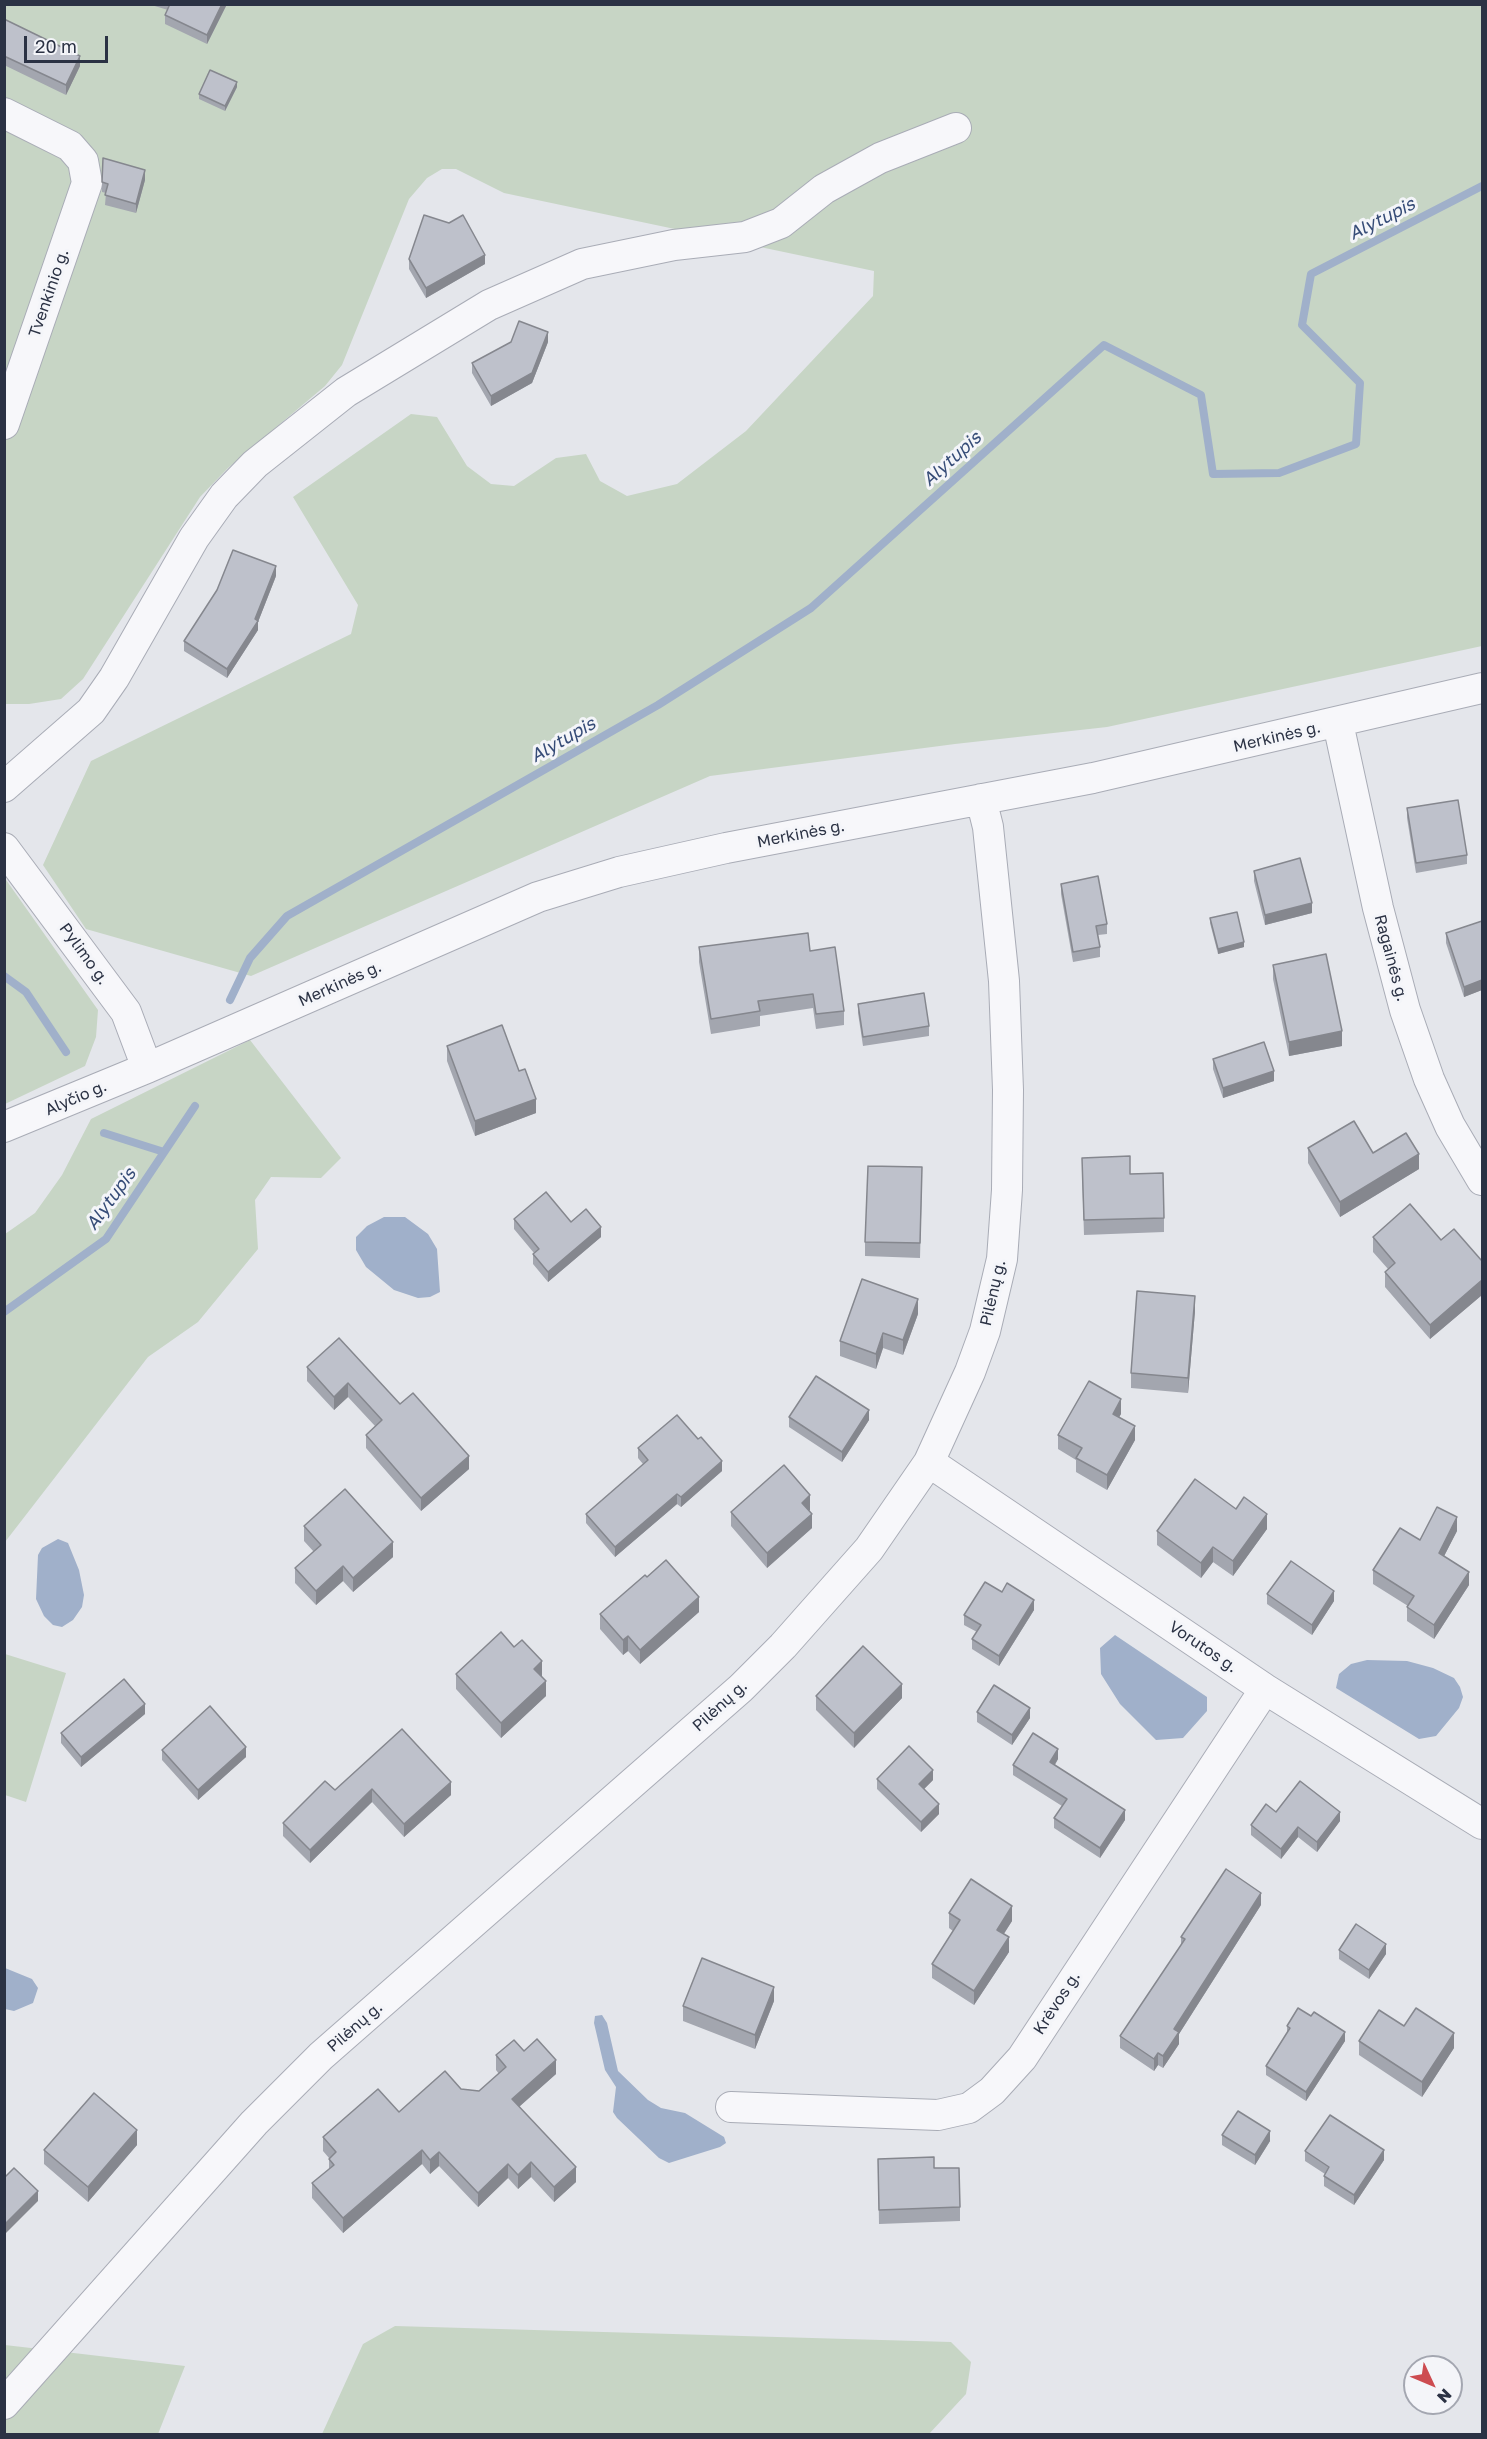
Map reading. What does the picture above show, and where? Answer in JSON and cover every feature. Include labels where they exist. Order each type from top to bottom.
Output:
[{"type":"street","name":"Tvenkinio g.","points":[[4,113],[70,146],[83,161],[87,183],[4,424]]},
{"type":"street","points":[[4,787],[91,711],[114,678],[194,538],[224,496],[255,464],[346,392],[489,304],[582,264],[674,245],[745,237],[781,223],[824,189],[880,158],[956,128]]},
{"type":"street","name":"Merkinės g.","points":[[147,1068],[538,897],[619,872],[726,848],[1093,778],[1482,688]]},
{"type":"street","name":"Ragainės g.","points":[[1338,723],[1377,909],[1405,1010],[1429,1080],[1450,1126],[1482,1180]]},
{"type":"street","name":"Pilėnų g.","points":[[4,2404],[254,2123],[321,2056],[741,1688],[783,1646],[869,1549],[929,1462],[970,1372],[985,1331],[1002,1259],[1007,1190],[1008,1090],[1004,981],[988,827],[981,799]]},
{"type":"street","name":"Pylimo g.","points":[[4,848],[126,1012],[147,1068]]},
{"type":"street","name":"Alyčio g.","points":[[4,1127],[147,1068]]},
{"type":"street","name":"Vorutos g.","points":[[929,1462],[1265,1689],[1482,1824]]},
{"type":"street","name":"Krėvos g.","points":[[731,2107],[938,2115],[969,2108],[992,2091],[1022,2058],[1265,1689]]},
{"type":"green space","points":[[5,5],[1482,5],[1482,646],[1107,727],[710,776],[251,976],[86,929],[43,865],[91,761],[351,634],[358,605],[293,497],[411,414],[437,417],[467,466],[491,484],[514,486],[556,458],[586,454],[600,481],[627,496],[677,484],[746,431],[873,296],[874,271],[504,193],[456,169],[442,169],[427,178],[409,199],[342,365],[325,386],[228,468],[200,497],[83,679],[61,699],[29,704],[5,704]]},
{"type":"green space","points":[[4,877],[98,1010],[96,1037],[85,1066],[5,1104]]},
{"type":"green space","points":[[250,1040],[341,1158],[321,1178],[271,1177],[255,1200],[258,1249],[198,1322],[148,1357],[5,1542],[5,1234],[35,1213],[62,1175],[91,1119]]},
{"type":"green space","points":[[5,1654],[66,1673],[26,1802],[5,1795]]},
{"type":"green space","points":[[395,2326],[951,2342],[971,2362],[966,2394],[929,2434],[322,2434],[363,2344]]},
{"type":"green space","points":[[5,2345],[185,2366],[158,2434],[5,2434]]},
{"type":"water","points":[[384,1217],[405,1217],[428,1234],[437,1249],[440,1292],[430,1297],[418,1298],[394,1290],[366,1267],[356,1250],[356,1237],[367,1226]]},
{"type":"water","points":[[58,1539],[68,1543],[79,1570],[84,1595],[82,1607],[73,1620],[62,1627],[53,1625],[44,1616],[36,1599],[38,1555],[42,1548]]},
{"type":"water","points":[[1115,1635],[1207,1697],[1207,1711],[1183,1738],[1156,1740],[1120,1704],[1101,1674],[1100,1648]]},
{"type":"water","points":[[1367,1660],[1407,1661],[1433,1668],[1454,1678],[1463,1697],[1459,1708],[1436,1736],[1419,1739],[1336,1688],[1339,1674],[1351,1664]]},
{"type":"water","points":[[5,1968],[32,1979],[38,1988],[33,2003],[14,2011],[5,2009]]},
{"type":"water","points":[[602,2015],[607,2023],[618,2071],[648,2100],[661,2108],[685,2113],[724,2137],[726,2143],[669,2163],[659,2158],[617,2118],[613,2112],[616,2087],[605,2070],[594,2023],[595,2016]]},
{"type":"building","points":[[170,4],[222,4],[207,35],[165,15]]},
{"type":"building","points":[[4,19],[80,56],[66,85],[4,56]]},
{"type":"building","points":[[210,70],[237,82],[225,106],[199,94]]},
{"type":"building","points":[[103,158],[145,170],[136,204],[105,195],[108,184],[102,182]]},
{"type":"building","points":[[424,215],[449,223],[463,215],[485,255],[426,288],[409,259]]},
{"type":"building","points":[[519,321],[548,332],[532,373],[491,396],[472,363],[511,342]]},
{"type":"building","points":[[233,550],[276,566],[255,619],[258,621],[227,669],[184,641],[217,590]]},
{"type":"building","points":[[1458,800],[1467,855],[1416,863],[1407,808]]},
{"type":"building","points":[[1300,858],[1312,903],[1265,915],[1254,871]]},
{"type":"building","points":[[1098,876],[1107,924],[1096,926],[1100,947],[1073,952],[1061,884]]},
{"type":"building","points":[[1237,912],[1244,942],[1218,949],[1210,918]]},
{"type":"building","points":[[1482,921],[1482,980],[1464,987],[1446,933]]},
{"type":"building","points":[[808,933],[810,951],[835,947],[844,1011],[816,1014],[813,994],[758,1001],[760,1011],[711,1019],[699,947]]},
{"type":"building","points":[[1326,954],[1342,1031],[1289,1042],[1273,965]]},
{"type":"building","points":[[924,993],[929,1026],[863,1037],[858,1004]]},
{"type":"building","points":[[502,1025],[519,1071],[525,1069],[536,1099],[475,1121],[447,1046]]},
{"type":"building","points":[[1264,1042],[1274,1071],[1223,1088],[1213,1059]]},
{"type":"building","points":[[1354,1121],[1373,1153],[1406,1133],[1419,1154],[1340,1202],[1308,1148]]},
{"type":"building","points":[[1130,1156],[1130,1174],[1163,1173],[1164,1218],[1084,1220],[1082,1158]]},
{"type":"building","points":[[868,1166],[922,1167],[920,1243],[865,1242]]},
{"type":"building","points":[[546,1192],[571,1222],[586,1209],[601,1227],[548,1272],[533,1254],[539,1249],[514,1219]]},
{"type":"building","points":[[1410,1204],[1441,1240],[1454,1229],[1482,1261],[1482,1280],[1430,1325],[1385,1272],[1395,1263],[1373,1237]]},
{"type":"building","points":[[862,1279],[918,1299],[903,1340],[883,1333],[876,1354],[840,1341]]},
{"type":"building","points":[[1137,1291],[1195,1296],[1188,1378],[1131,1373]]},
{"type":"building","points":[[339,1338],[400,1404],[413,1393],[469,1456],[421,1498],[366,1435],[382,1420],[348,1383],[334,1397],[307,1367]]},
{"type":"building","points":[[816,1376],[869,1410],[842,1452],[789,1417]]},
{"type":"building","points":[[1089,1381],[1121,1399],[1113,1414],[1135,1426],[1107,1475],[1076,1458],[1082,1448],[1058,1435]]},
{"type":"building","points":[[677,1415],[722,1461],[681,1497],[677,1494],[615,1547],[586,1514],[648,1460],[638,1448]]},
{"type":"building","points":[[784,1465],[810,1495],[802,1503],[812,1514],[767,1553],[731,1512]]},
{"type":"building","points":[[1195,1479],[1236,1509],[1244,1497],[1267,1514],[1233,1561],[1213,1547],[1201,1563],[1157,1531]]},
{"type":"building","points":[[345,1489],[393,1542],[353,1578],[343,1566],[316,1591],[295,1568],[321,1545],[304,1526]]},
{"type":"building","points":[[1437,1507],[1457,1517],[1439,1553],[1469,1572],[1434,1625],[1407,1607],[1414,1596],[1373,1570],[1400,1528],[1420,1540]]},
{"type":"building","points":[[666,1560],[699,1597],[640,1650],[628,1636],[623,1640],[600,1614]]},
{"type":"building","points":[[1291,1561],[1334,1591],[1312,1625],[1267,1594]]},
{"type":"building","points":[[985,1582],[1002,1592],[1007,1583],[1034,1600],[999,1656],[972,1639],[981,1625],[964,1615]]},
{"type":"building","points":[[501,1632],[514,1647],[522,1640],[542,1661],[534,1669],[546,1681],[501,1723],[456,1674]]},
{"type":"building","points":[[863,1646],[902,1684],[854,1733],[816,1696]]},
{"type":"building","points":[[124,1679],[145,1704],[81,1757],[61,1733]]},
{"type":"building","points":[[994,1685],[1030,1708],[1012,1735],[977,1712]]},
{"type":"building","points":[[210,1706],[246,1747],[198,1790],[162,1750]]},
{"type":"building","points":[[402,1729],[451,1782],[404,1824],[372,1789],[310,1850],[283,1823],[325,1781],[335,1790]]},
{"type":"building","points":[[1033,1733],[1058,1749],[1050,1762],[1125,1810],[1100,1848],[1054,1818],[1067,1799],[1013,1765]]},
{"type":"building","points":[[909,1746],[933,1770],[919,1784],[939,1804],[921,1822],[877,1779]]},
{"type":"building","points":[[1300,1781],[1340,1812],[1317,1842],[1298,1827],[1281,1849],[1251,1825],[1266,1804],[1276,1812]]},
{"type":"building","points":[[1226,1869],[1261,1893],[1174,2029],[1179,2032],[1163,2056],[1158,2053],[1154,2059],[1120,2036],[1185,1939],[1181,1937]]},
{"type":"building","points":[[971,1879],[1012,1906],[997,1930],[1009,1937],[974,1991],[932,1964],[960,1920],[949,1913]]},
{"type":"building","points":[[1356,1924],[1386,1944],[1369,1970],[1339,1950]]},
{"type":"building","points":[[702,1958],[774,1987],[755,2035],[683,2006]]},
{"type":"building","points":[[1298,2008],[1311,2016],[1314,2012],[1345,2032],[1306,2092],[1266,2066],[1290,2028],[1287,2026]]},
{"type":"building","points":[[1416,2008],[1454,2033],[1422,2082],[1359,2041],[1379,2010],[1404,2026]]},
{"type":"building","points":[[537,2039],[556,2060],[512,2099],[576,2167],[554,2187],[531,2162],[518,2175],[508,2164],[478,2193],[439,2152],[430,2160],[422,2150],[343,2218],[312,2183],[334,2165],[329,2159],[336,2152],[323,2137],[378,2089],[399,2112],[445,2071],[461,2089],[479,2091],[506,2067],[496,2055],[514,2040],[524,2051]]},
{"type":"building","points":[[94,2093],[137,2130],[88,2187],[44,2150]]},
{"type":"building","points":[[1238,2111],[1270,2131],[1255,2155],[1222,2135]]},
{"type":"building","points":[[1330,2115],[1384,2150],[1354,2195],[1324,2176],[1329,2167],[1305,2151]]},
{"type":"building","points":[[934,2157],[934,2168],[959,2168],[960,2207],[879,2210],[878,2159]]},
{"type":"building","points":[[14,2168],[38,2191],[4,2225],[4,2178]]},
{"type":"waterway","name":"Alytupis","points":[[230,1000],[250,958],[287,916],[658,705],[811,608],[1104,345],[1201,395],[1213,474],[1279,473],[1356,444],[1360,383],[1302,325],[1311,274],[1482,186]]},
{"type":"waterway","points":[[4,976],[26,992],[66,1052]]},
{"type":"waterway","name":"Alytupis","points":[[4,1312],[106,1239],[195,1106]]},
{"type":"waterway","points":[[104,1133],[164,1152]]}]
